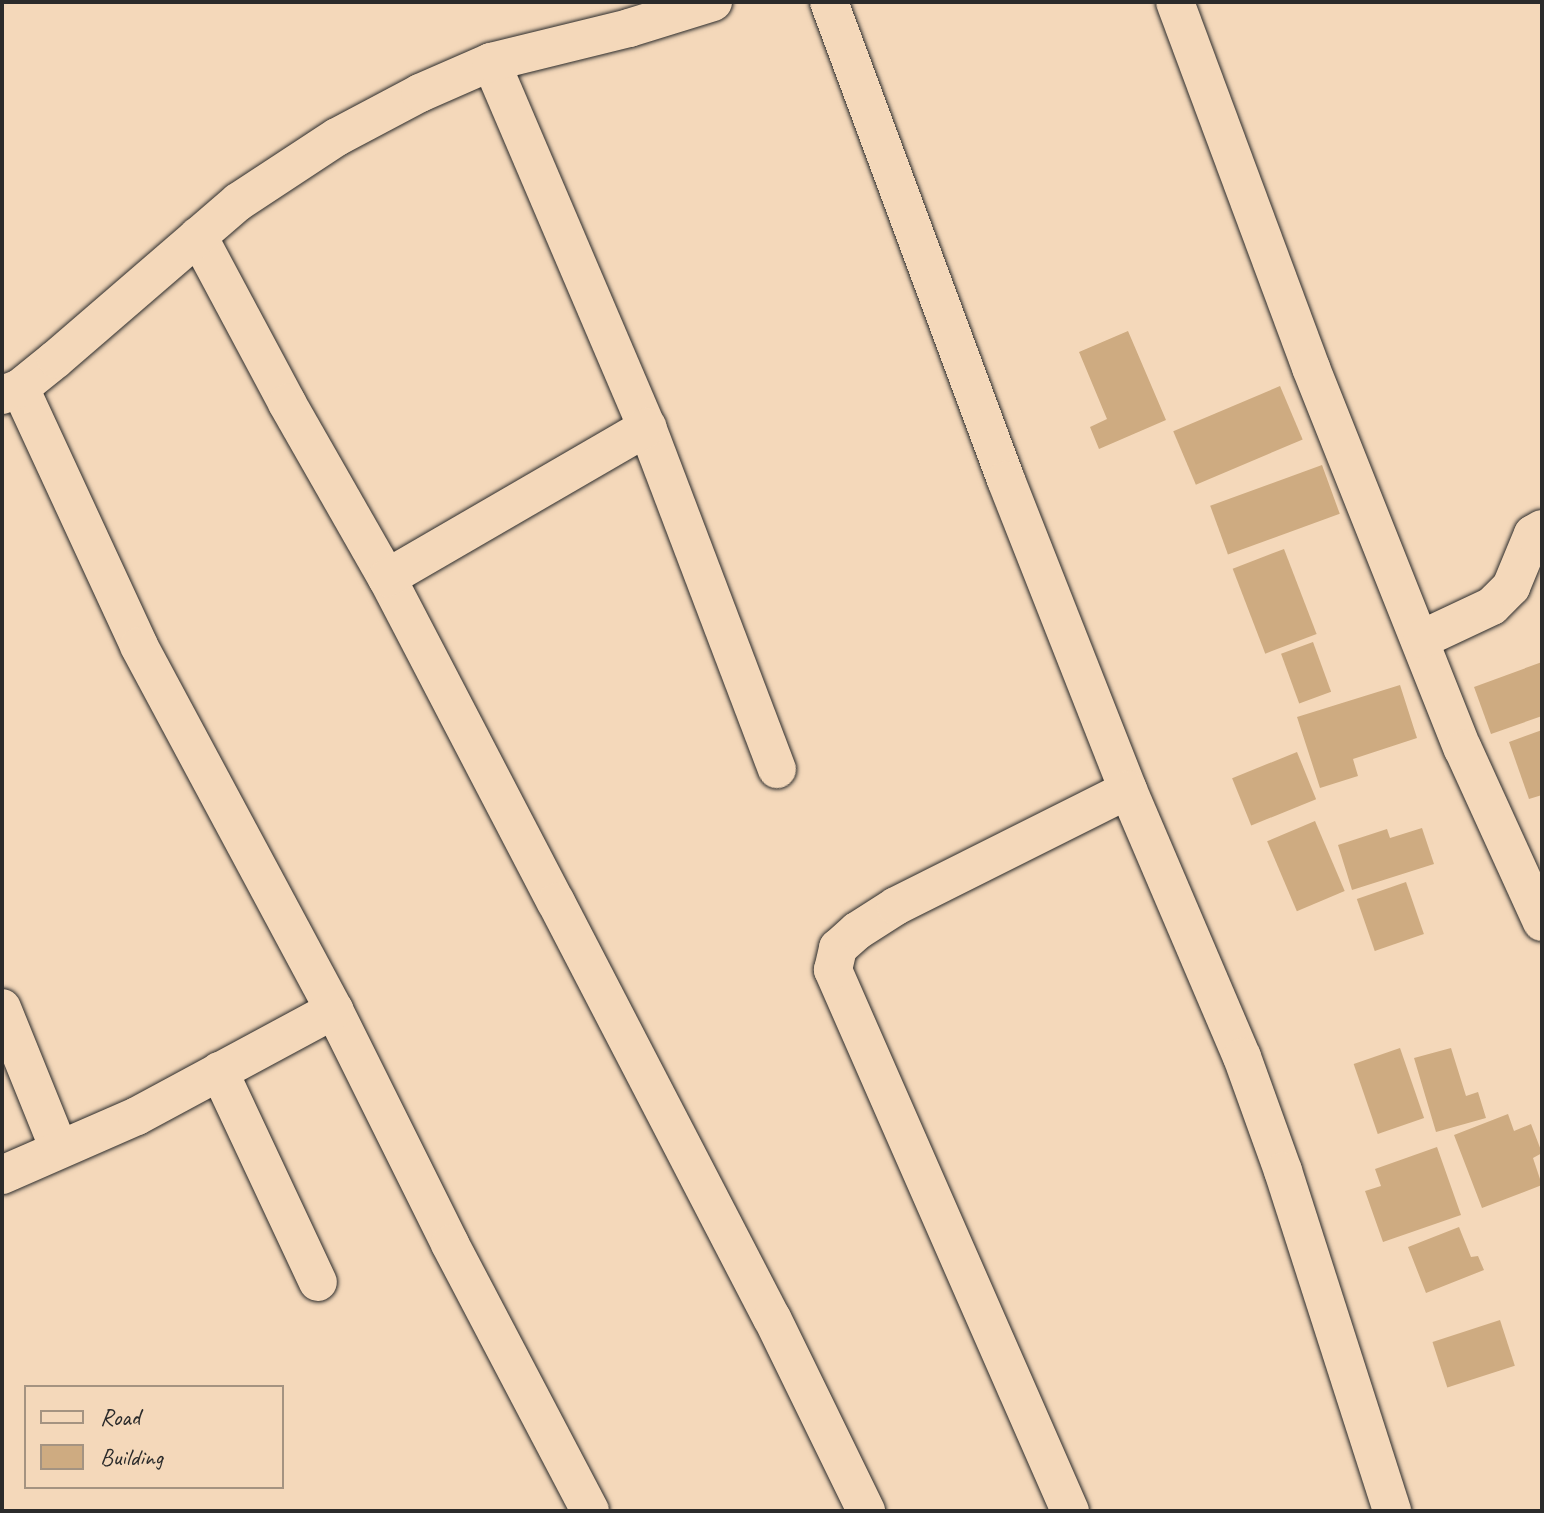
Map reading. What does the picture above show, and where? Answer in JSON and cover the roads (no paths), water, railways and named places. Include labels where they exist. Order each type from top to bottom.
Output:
[{"type":"street","points":[[590,1511],[450,1244],[334,1010],[202,769],[11,391],[238,202],[337,137],[420,93],[491,62],[623,15],[713,2]]},
{"type":"street","points":[[829,2],[1006,480],[1128,790],[1252,1086],[1392,1511]]},
{"type":"street","points":[[1175,2],[1311,368],[1422,639],[1463,749],[1542,922]]},
{"type":"street","points":[[491,62],[647,427],[777,769]]},
{"type":"street","points":[[198,236],[287,403],[387,578],[772,1318],[866,1511]]},
{"type":"street","points":[[387,578],[647,427]]},
{"type":"street","points":[[1422,639],[1492,606],[1511,587],[1533,534],[1542,529]]},
{"type":"street","points":[[1070,1511],[833,970],[838,948],[896,906],[1128,790]]},
{"type":"street","points":[[2,1008],[59,1149]]},
{"type":"street","points":[[2,1175],[137,1116],[334,1010]]},
{"type":"street","points":[[219,1071],[318,1282]]}]
